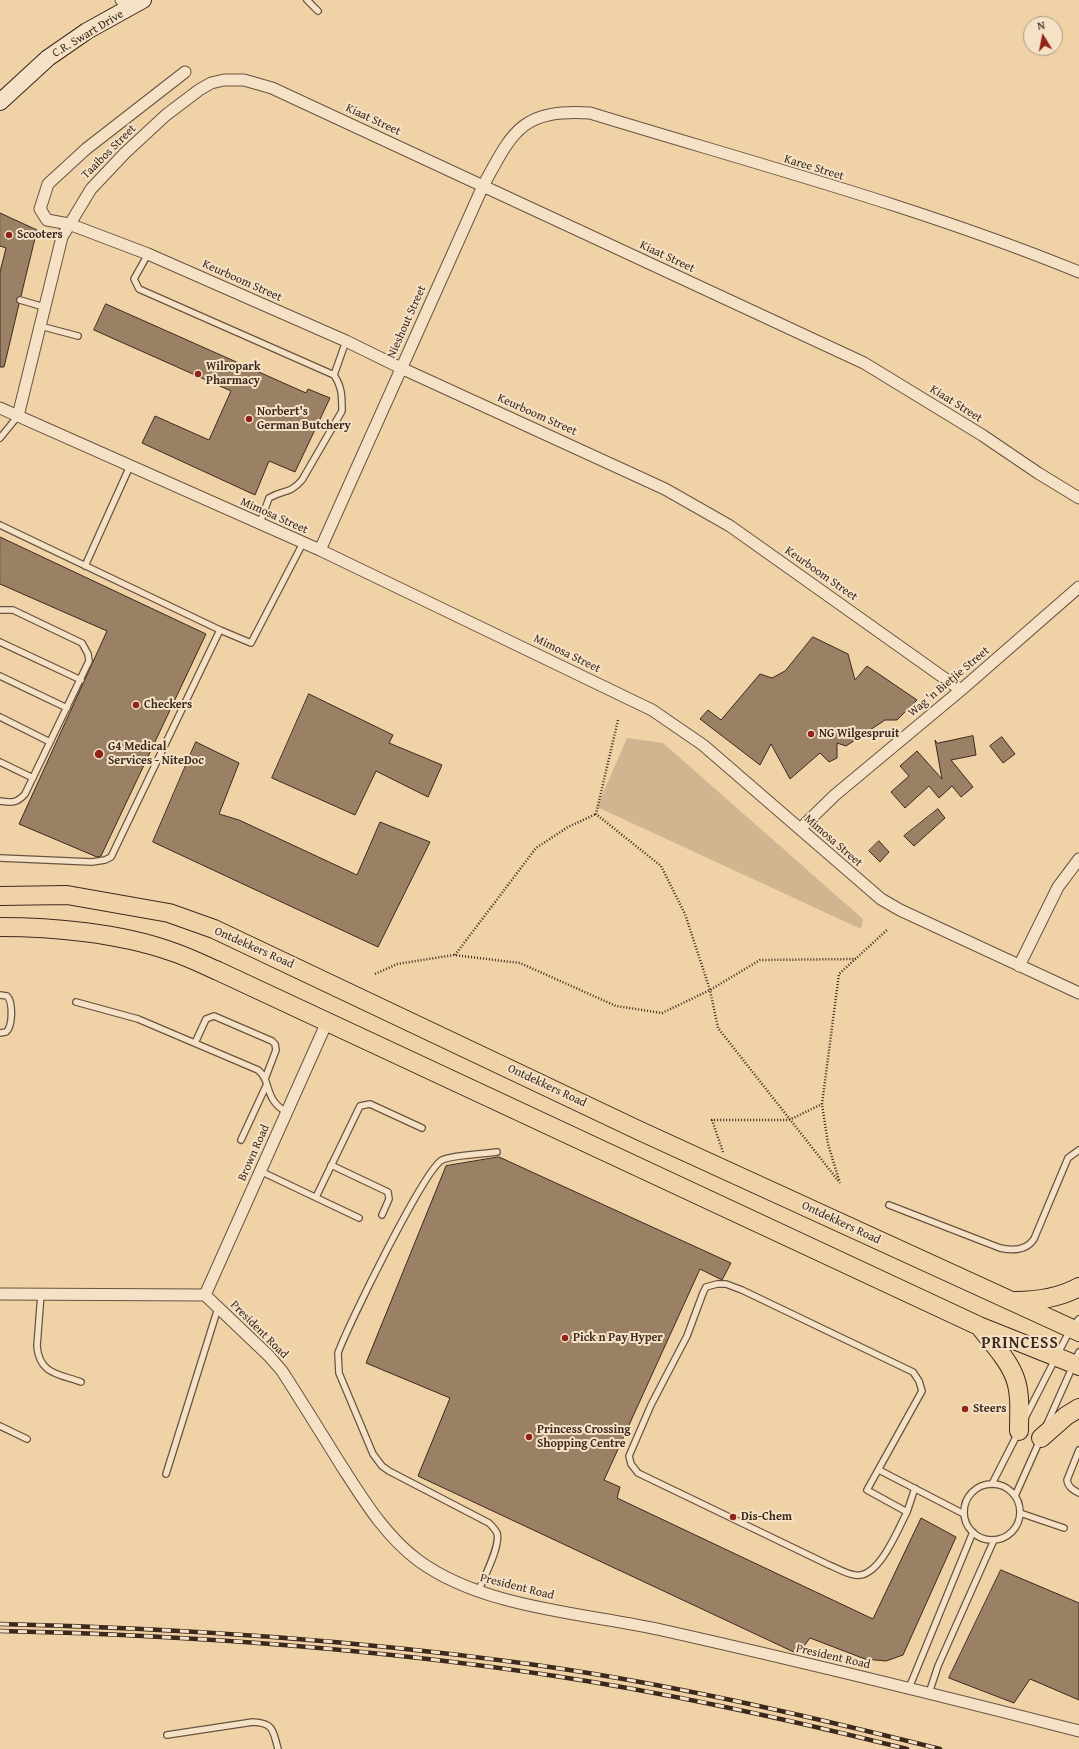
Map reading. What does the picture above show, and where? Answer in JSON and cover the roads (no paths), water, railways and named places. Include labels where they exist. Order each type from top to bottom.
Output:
[{"type":"main road","name":"C.R. Swart Drive","points":[[0,102],[48,58],[131,3]]},
{"type":"main road","name":"Ontdekkers Road","points":[[0,896],[67,895],[169,913],[214,929],[730,1172],[1012,1302],[1076,1327]]},
{"type":"main road","points":[[0,927],[33,927],[124,938],[170,950],[979,1326],[1057,1357],[1077,1361]]},
{"type":"main road","points":[[1012,1302],[1035,1301],[1060,1295],[1079,1287]]},
{"type":"main road","points":[[979,1326],[1000,1352],[1015,1378],[1018,1390],[1019,1431]]},
{"type":"main road","points":[[1041,1438],[1066,1416],[1079,1408]]},
{"type":"street","name":"Keurboom Street","points":[[185,72],[86,149],[48,184],[40,209],[47,220],[69,224],[148,254],[346,341],[401,368],[665,489],[730,526],[961,690]]},
{"type":"street","name":"Taaibos Street","points":[[18,416],[62,237],[69,224],[91,189],[131,148],[166,116],[199,90],[211,83],[224,80]]},
{"type":"street","name":"Kiaat Street","points":[[224,80],[244,80],[272,88],[864,363],[982,435],[1079,498]]},
{"type":"street","name":"Karee Street","points":[[538,117],[566,111],[590,112],[893,205],[1079,272]]},
{"type":"street","name":"Nieshout Street","points":[[320,550],[483,186],[504,146],[515,134],[538,117]]},
{"type":"street","name":"Mimosa Street","points":[[0,408],[260,523],[303,544],[320,550],[652,710],[703,745],[881,899],[900,910],[1079,993]]},
{"type":"street","name":"Wag 'n Bietjie Street","points":[[800,829],[835,795],[961,690],[1079,587]]},
{"type":"street","points":[[1019,966],[1058,887],[1079,859]]},
{"type":"street","name":"Brown Road","points":[[205,1295],[327,1022]]},
{"type":"street","points":[[0,1294],[205,1295]]},
{"type":"street","name":"President Road","points":[[205,1295],[270,1356],[282,1371],[366,1505],[391,1537],[418,1561],[448,1579],[478,1592],[507,1600],[664,1630],[909,1688],[1079,1731]]},
{"type":"lane","points":[[307,0],[318,11]]},
{"type":"lane","points":[[148,254],[134,279],[139,289],[334,375],[342,390],[342,411],[298,484],[288,492],[276,493],[269,498],[260,523]]},
{"type":"lane","points":[[20,300],[44,307]]},
{"type":"lane","points":[[39,326],[78,336]]},
{"type":"lane","points":[[334,375],[346,341]]},
{"type":"lane","points":[[0,438],[18,416]]},
{"type":"lane","points":[[84,566],[130,465]]},
{"type":"lane","points":[[0,525],[220,630],[251,643],[303,544]]},
{"type":"lane","points":[[0,610],[13,610],[82,644],[88,654],[89,661],[25,794],[16,802],[11,803],[0,801]]},
{"type":"lane","points":[[0,858],[92,862],[105,860],[111,857],[220,630]]},
{"type":"lane","points":[[0,642],[81,680]]},
{"type":"lane","points":[[0,676],[67,708]]},
{"type":"lane","points":[[0,717],[50,742]]},
{"type":"lane","points":[[0,762],[33,778]]},
{"type":"lane","points":[[0,995],[7,996],[10,1002],[10,1026],[6,1032],[0,1033]]},
{"type":"lane","points":[[76,1002],[138,1020],[195,1043],[258,1070],[265,1079]]},
{"type":"lane","points":[[195,1043],[206,1019],[214,1016],[272,1041],[275,1044],[276,1050],[265,1079],[266,1086],[274,1103],[286,1112]]},
{"type":"lane","points":[[241,1140],[266,1086]]},
{"type":"lane","points":[[316,1197],[360,1106],[370,1104],[422,1128]]},
{"type":"lane","points":[[889,1205],[1000,1248],[1011,1250],[1023,1249],[1030,1245],[1034,1239],[1068,1158],[1079,1150]]},
{"type":"lane","points":[[478,1592],[497,1545],[497,1533],[489,1523],[389,1472],[382,1466],[373,1454],[339,1372],[338,1352],[413,1202],[436,1166],[443,1160],[496,1152]]},
{"type":"lane","points":[[331,1165],[388,1192],[389,1199],[382,1215]]},
{"type":"lane","points":[[260,1171],[359,1218]]},
{"type":"lane","points":[[907,1512],[867,1490],[922,1392],[919,1381],[913,1372],[742,1290],[726,1284],[717,1284],[706,1287],[687,1336],[651,1405],[629,1456],[631,1464],[638,1473],[829,1565],[855,1576],[865,1574],[879,1563],[907,1512],[915,1488]]},
{"type":"lane","points":[[41,1294],[37,1346],[38,1355],[42,1365],[46,1370],[81,1382]]},
{"type":"lane","points":[[166,1474],[218,1308]]},
{"type":"lane","points":[[992,1484],[1057,1357],[1076,1327]]},
{"type":"lane","points":[[1015,1496],[1077,1361]]},
{"type":"lane","points":[[0,1426],[27,1440]]},
{"type":"lane","points":[[1079,1450],[1067,1480],[1068,1484],[1079,1494]]},
{"type":"lane","points":[[879,1470],[964,1514]]},
{"type":"lane","points":[[992,1484],[1005,1488],[1015,1496],[1020,1513],[1015,1529],[1009,1535],[994,1540],[986,1539],[973,1532],[968,1526],[964,1514],[967,1501],[975,1490],[992,1484]]},
{"type":"lane","points":[[1020,1513],[1064,1528]]},
{"type":"lane","points":[[909,1688],[973,1532]]},
{"type":"lane","points":[[929,1693],[938,1666],[994,1540]]},
{"type":"lane","points":[[167,1735],[253,1722],[265,1723],[273,1730],[278,1749]]},
{"type":"railway","points":[[0,1624],[129,1628],[258,1636],[386,1647],[514,1662],[675,1689],[782,1711],[940,1749]]},
{"type":"railway","points":[[0,1631],[139,1636],[278,1644],[486,1666],[600,1683],[688,1699],[907,1749]]},
{"type":"place","name":"Scooters","points":[[9,235]]},
{"type":"place","name":"Wilropark Pharmacy","points":[[198,374]]},
{"type":"place","name":"Norbert's German Butchery","points":[[249,419]]},
{"type":"place","name":"Checkers","points":[[136,705]]},
{"type":"place","name":"NG Wilgespruit","points":[[811,734]]},
{"type":"place","name":"G4 Medical Services - NiteDoc","points":[[99,754]]},
{"type":"place","name":"Pick n Pay Hyper","points":[[565,1338]]},
{"type":"place","name":"Steers","points":[[965,1409]]},
{"type":"place","name":"Princess Crossing Shopping Centre","points":[[529,1437]]},
{"type":"place","name":"Dis-Chem","points":[[733,1517]]},
{"type":"district","name":"PRINCESS","points":[[1020,1344]]}]
